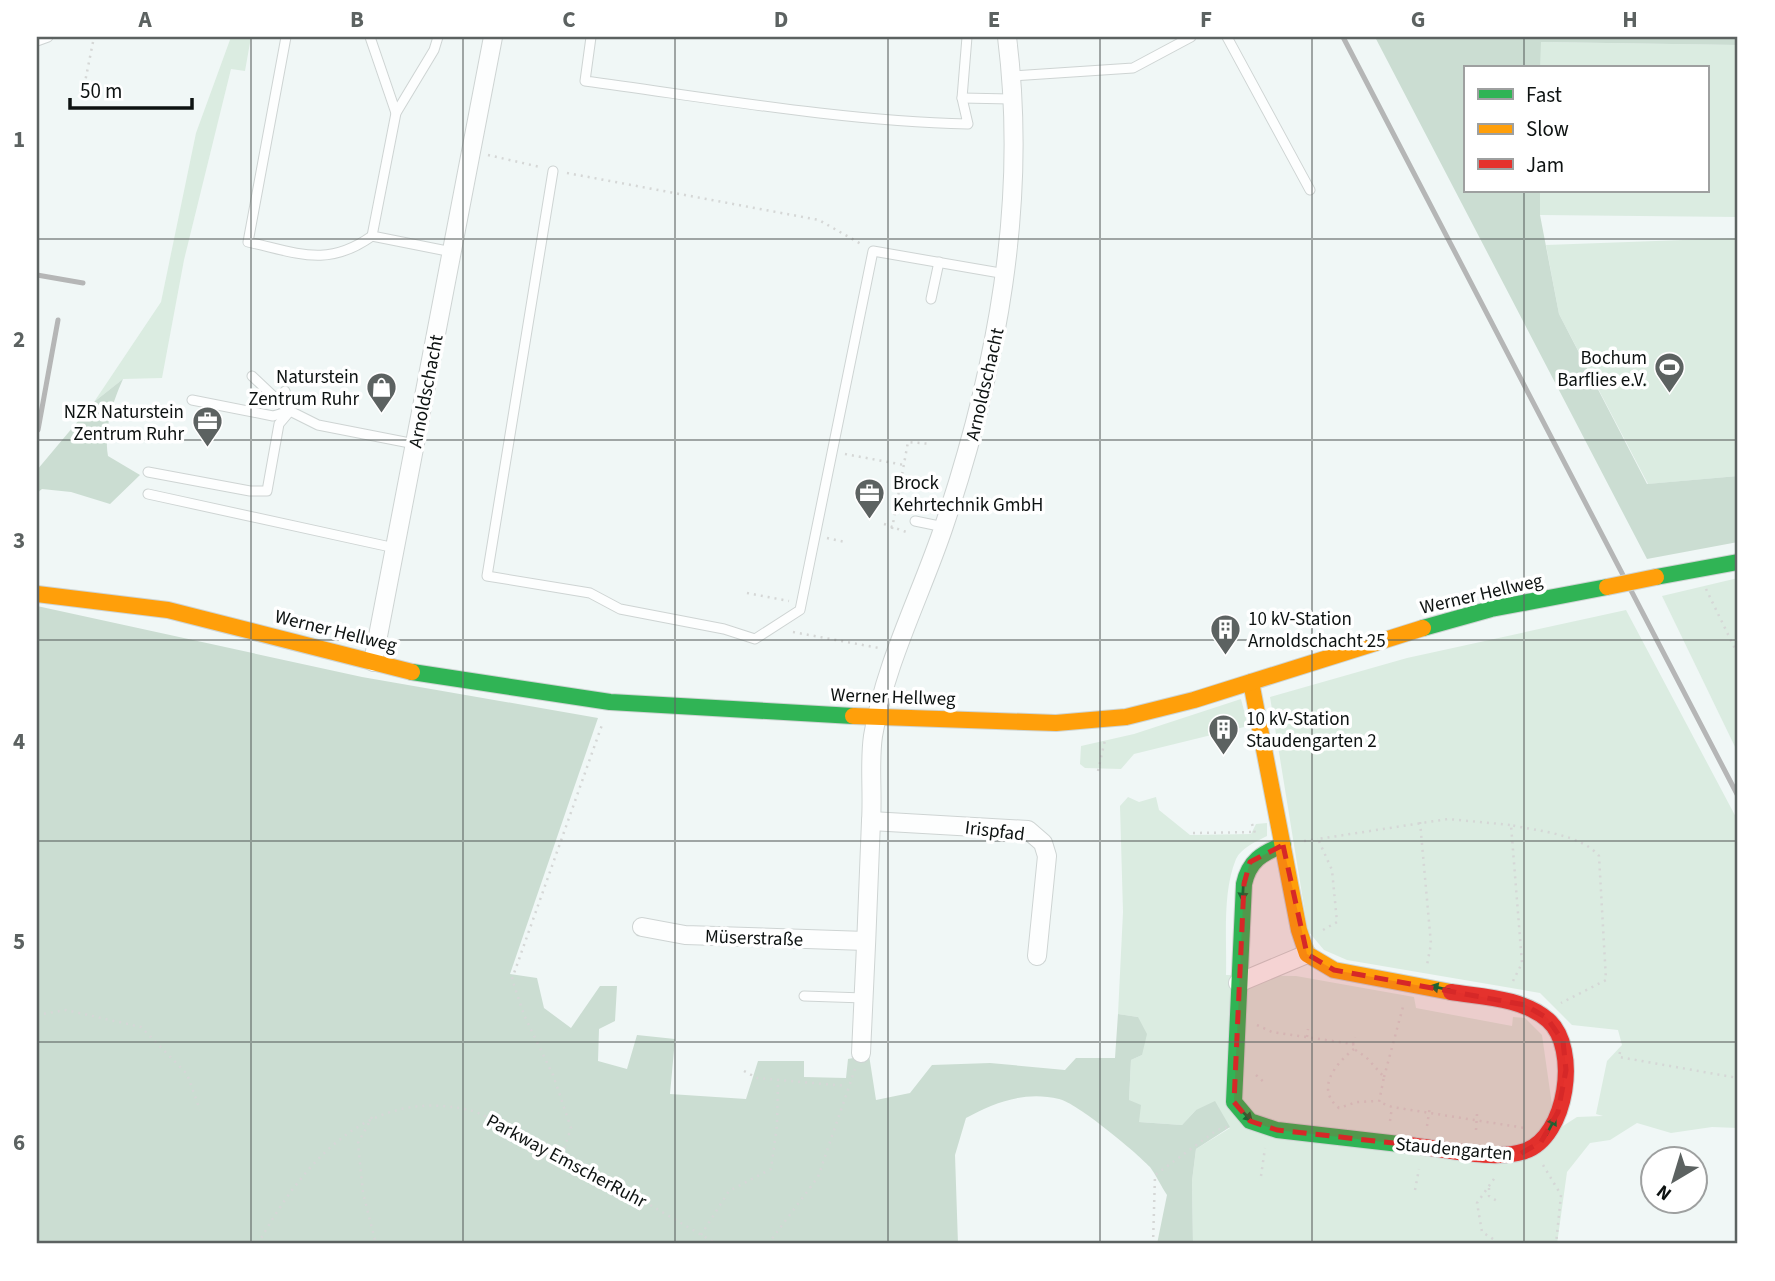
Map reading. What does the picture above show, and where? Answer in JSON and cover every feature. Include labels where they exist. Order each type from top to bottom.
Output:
[{"type":"main road","name":"Werner Hellweg","points":[[37,594],[168,610],[373,662],[451,678],[610,702],[878,717],[1056,723],[1110,719],[1194,700],[1397,635],[1492,609],[1738,562]]},
{"type":"main road","points":[[1251,682],[1305,948],[1334,970],[1525,1005],[1547,1018]]},
{"type":"main road","points":[[1250,1121],[1234,1102],[1245,873],[1250,862],[1264,852],[1283,845]]},
{"type":"main road","name":"Staudengarten","points":[[1250,1121],[1268,1128],[1501,1155],[1520,1154],[1533,1148],[1549,1131],[1558,1112],[1566,1056],[1563,1041],[1547,1018]]},
{"type":"street","name":"Arnoldschacht","points":[[373,662],[493,37]]},
{"type":"street","name":"Arnoldschacht","points":[[878,717],[895,653],[944,527],[986,383],[1006,274],[1012,205],[1012,99],[1007,37]]},
{"type":"street","points":[[861,1053],[873,736],[878,717]]},
{"type":"street","name":"Irispfad","points":[[871,821],[1028,830],[1043,843],[1047,856],[1038,957]]},
{"type":"street","name":"Müserstraße","points":[[642,927],[685,934],[866,941]]},
{"type":"street","points":[[1238,983],[1305,948]]},
{"type":"lane","points":[[37,41],[48,37]]},
{"type":"lane","points":[[286,37],[248,242],[321,257],[358,246],[372,236],[396,113],[438,37]]},
{"type":"lane","points":[[370,37],[396,113]]},
{"type":"lane","points":[[591,37],[585,81],[909,123],[968,124],[962,98],[967,37]]},
{"type":"lane","points":[[1011,76],[1133,68],[1191,37]]},
{"type":"lane","points":[[1227,37],[1310,190]]},
{"type":"lane","points":[[962,98],[1012,99]]},
{"type":"lane","points":[[554,171],[487,576],[590,593],[620,609],[724,629],[755,639],[800,610],[873,251],[1006,274]]},
{"type":"lane","points":[[372,236],[452,252]]},
{"type":"lane","points":[[931,299],[939,262]]},
{"type":"lane","points":[[252,376],[290,411],[318,425],[415,444]]},
{"type":"lane","points":[[285,391],[290,411]]},
{"type":"lane","points":[[192,400],[273,416],[290,411]]},
{"type":"lane","points":[[148,472],[250,491],[267,491],[279,424],[290,411]]},
{"type":"lane","points":[[148,494],[395,548]]},
{"type":"lane","points":[[915,521],[944,527]]},
{"type":"lane","points":[[804,996],[864,999]]},
{"type":"path","points":[[83,92],[94,37]]},
{"type":"path","points":[[488,155],[554,171],[819,220],[873,251]]},
{"type":"path","points":[[892,529],[908,442],[930,444]]},
{"type":"path","points":[[834,452],[904,465]]},
{"type":"path","points":[[881,461],[882,453]]},
{"type":"path","points":[[816,536],[845,542]]},
{"type":"path","points":[[1698,569],[1738,655]]},
{"type":"path","points":[[747,593],[802,603]]},
{"type":"path","points":[[793,632],[895,653]]},
{"type":"path","points":[[562,1155],[571,1128],[554,1075],[524,1015],[512,979],[610,702]]},
{"type":"path","points":[[1098,771],[1110,719]]},
{"type":"path","points":[[1305,948],[1337,922],[1332,870],[1318,839],[1420,822],[1475,820],[1511,825],[1572,841],[1594,850],[1599,856],[1606,980],[1562,1002],[1547,1018]]},
{"type":"path","points":[[1379,1102],[1384,1077],[1431,944],[1420,822]]},
{"type":"path","points":[[1511,825],[1522,963],[1517,974]]},
{"type":"path","points":[[1193,833],[1255,832]]},
{"type":"path","points":[[37,1015],[66,1010],[141,1027],[187,1074],[200,1110]]},
{"type":"path","points":[[1237,1021],[1260,1025],[1272,1032],[1353,1044]]},
{"type":"path","points":[[1307,1037],[1308,1030]]},
{"type":"path","points":[[1355,1037],[1354,1049],[1366,1057],[1384,1077]]},
{"type":"path","points":[[1354,1049],[1340,1060],[1329,1079],[1328,1093],[1331,1101],[1339,1108],[1357,1102],[1379,1102],[1404,1110],[1549,1131]]},
{"type":"path","points":[[1620,1052],[1619,1057],[1738,1078]]},
{"type":"path","points":[[768,1244],[818,1177],[861,1053]]},
{"type":"path","points":[[744,1072],[757,1078],[847,1086]]},
{"type":"path","points":[[701,1235],[729,1191],[771,1169],[777,1125],[778,1080]]},
{"type":"path","name":"Parkway EmscherRuhr","points":[[258,1244],[291,1190],[325,1152],[372,1116],[402,1108],[466,1110],[612,1181],[717,1244]]},
{"type":"path","points":[[372,1116],[358,1143],[363,1193],[376,1244]]},
{"type":"path","points":[[1153,1244],[1155,1175],[1217,1130],[1250,1121]]},
{"type":"path","points":[[1261,1176],[1268,1128]]},
{"type":"path","points":[[1533,1148],[1561,1195],[1556,1244]]},
{"type":"path","points":[[1493,1239],[1482,1232],[1477,1218],[1478,1197],[1490,1184],[1489,1196],[1497,1201]]},
{"type":"highlighted area","points":[[1283,845],[1302,942],[1307,954],[1334,970],[1525,1005],[1547,1018],[1563,1041],[1566,1070],[1558,1112],[1541,1142],[1520,1154],[1501,1155],[1277,1130],[1250,1121],[1234,1102],[1244,884],[1250,862]]},
{"type":"green space","points":[[231,37],[251,37],[245,71],[231,69],[184,260],[162,378],[123,379],[94,402],[161,302],[196,133]]},
{"type":"green space","points":[[1375,37],[1738,37],[1738,45],[1541,42],[1540,66],[1464,66],[1464,192],[1540,192],[1540,215],[1559,314],[1647,484],[1738,476],[1738,542],[1647,559]]},
{"type":"green space","points":[[1540,42],[1738,45],[1738,217],[1540,215],[1540,192],[1708,192],[1708,66],[1540,66]]},
{"type":"green space","name":"Bochum Barflies e.V.","points":[[1738,238],[1738,476],[1648,484],[1559,314],[1546,245]]},
{"type":"green space","points":[[123,379],[110,416],[108,456],[140,475],[110,504],[71,492],[42,489],[37,493],[37,470],[94,402]]},
{"type":"green space","points":[[1738,578],[1738,753],[1662,596]]},
{"type":"green space","points":[[37,606],[362,677],[598,718],[510,974],[537,978],[544,1008],[571,1028],[600,986],[617,986],[615,1021],[599,1029],[598,1061],[627,1069],[637,1035],[675,1039],[670,1094],[746,1099],[758,1061],[804,1061],[804,1077],[846,1078],[848,1059],[869,1055],[876,1100],[910,1093],[932,1065],[990,1063],[1065,1070],[1076,1058],[1115,1058],[1118,1014],[1138,1017],[1147,1034],[1142,1055],[1131,1060],[1129,1100],[1141,1105],[1139,1122],[1182,1125],[1196,1110],[1215,1101],[1230,1127],[1196,1149],[1192,1181],[1193,1244],[1157,1244],[1167,1195],[1143,1160],[1068,1102],[1034,1096],[999,1103],[966,1118],[955,1155],[958,1244],[37,1244]]},
{"type":"green space","points":[[1626,610],[1738,821],[1738,1128],[1712,1127],[1671,1133],[1637,1123],[1610,1140],[1590,1143],[1567,1172],[1557,1244],[1193,1244],[1192,1181],[1196,1149],[1230,1128],[1196,1110],[1182,1125],[1139,1122],[1129,1100],[1131,1060],[1142,1055],[1138,1017],[1118,1014],[1123,912],[1120,806],[1128,797],[1139,802],[1156,797],[1159,810],[1190,835],[1251,834],[1256,824],[1267,823],[1267,836],[1242,851],[1232,872],[1226,916],[1226,975],[1296,976],[1414,997],[1416,1008],[1512,1026],[1513,1017],[1525,1018],[1542,1035],[1552,1105],[1552,1133],[1577,1117],[1603,1116],[1596,1114],[1607,1061],[1622,1045],[1618,1030],[1572,1025],[1540,993],[1347,960],[1324,950],[1308,931],[1270,697],[1407,658]]},
{"type":"green space","points":[[1241,699],[1248,726],[1134,754],[1121,769],[1085,768],[1080,764],[1081,746],[1134,734]]},
{"type":"railway","points":[[1343,37],[1738,796]]},
{"type":"railway","points":[[37,275],[83,283]]},
{"type":"railway","points":[[38,430],[58,320]]},
{"type":"traffic: fast","points":[[1656,577],[1738,562]]},
{"type":"traffic: fast","points":[[1423,628],[1491,609],[1607,587]]},
{"type":"traffic: fast","points":[[412,672],[610,702],[853,716]]},
{"type":"traffic: fast","points":[[1283,845],[1258,859],[1249,869],[1244,884],[1234,1102],[1250,1121],[1277,1130],[1408,1145]]},
{"type":"traffic: slow","points":[[1607,587],[1656,577]]},
{"type":"traffic: slow","points":[[37,594],[168,610],[412,672]]},
{"type":"traffic: slow","points":[[853,716],[1056,723],[1126,717],[1194,700],[1423,628]]},
{"type":"traffic: slow","points":[[1251,682],[1299,930],[1307,954],[1334,970],[1451,992]]},
{"type":"traffic: jam","points":[[1408,1145],[1483,1155],[1513,1154],[1525,1151],[1539,1142],[1551,1129],[1559,1111],[1566,1070],[1564,1050],[1558,1033],[1548,1020],[1515,1003],[1451,992]]},
{"type":"place","name":"Bochum Barflies e.V.","points":[[1670,395]]},
{"type":"place","name":"Naturstein Zentrum Ruhr","points":[[382,414]]},
{"type":"place","name":"NZR Naturstein Zentrum Ruhr","points":[[207,449]]},
{"type":"place","name":"Brock Kehrtechnik GmbH","points":[[870,520]]},
{"type":"place","name":"10 kV-Station Arnoldschacht 25","points":[[1225,656]]},
{"type":"place","name":"10 kV-Station Staudengarten 2","points":[[1223,756]]}]
